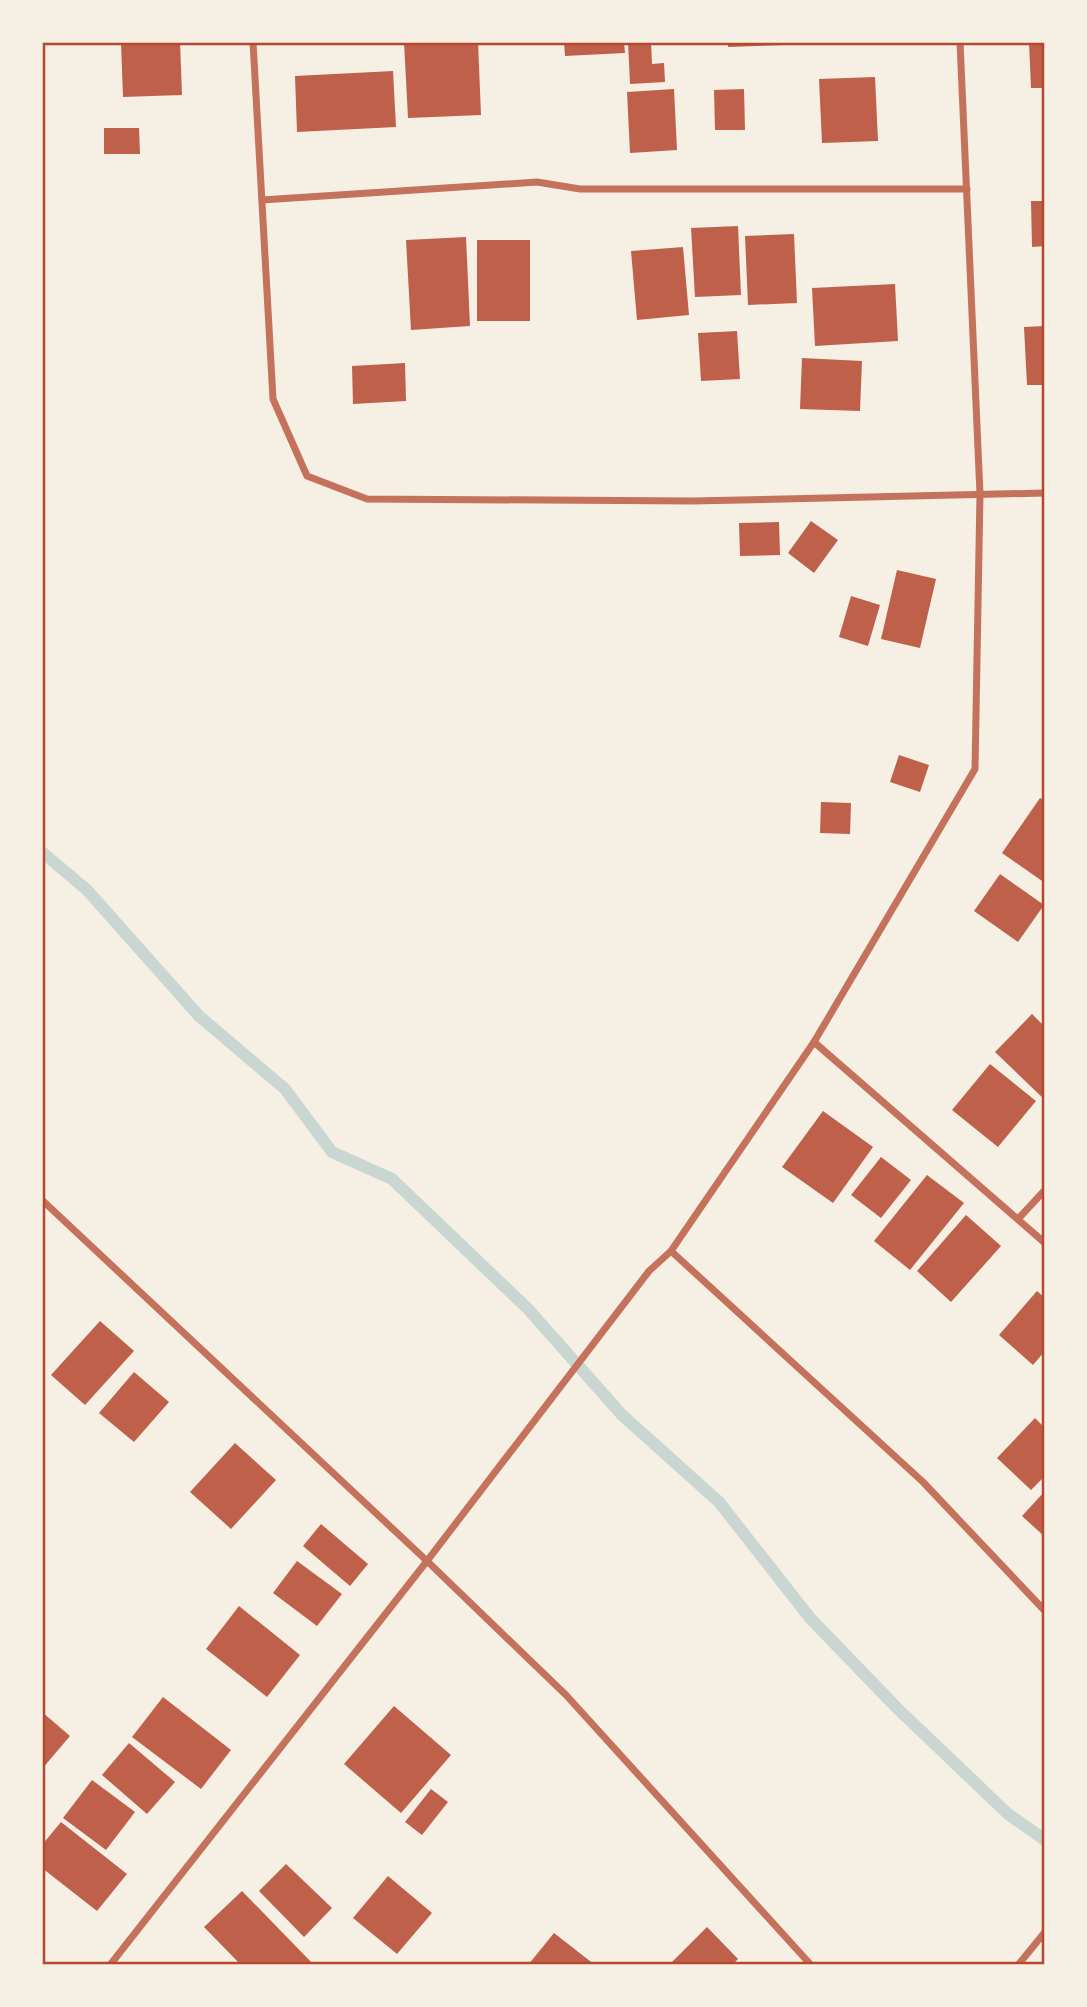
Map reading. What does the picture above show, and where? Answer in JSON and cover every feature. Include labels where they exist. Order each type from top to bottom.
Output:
[{"type":"street","points":[[253,42],[273,399],[307,476],[367,499],[693,501],[1045,494]]},
{"type":"street","points":[[110,1965],[427,1561],[649,1272],[671,1251],[814,1042],[975,769],[980,494],[960,42]]},
{"type":"street","points":[[262,200],[537,182],[580,189],[967,189]]},
{"type":"street","points":[[814,1042],[1045,1243]]},
{"type":"street","points":[[1018,1219],[1045,1190]]},
{"type":"street","points":[[42,1200],[566,1695],[811,1965]]},
{"type":"street","points":[[671,1251],[923,1482],[1045,1611]]},
{"type":"street","points":[[1018,1965],[1045,1932]]},
{"type":"building","points":[[121,42],[180,42],[182,95],[123,97]]},
{"type":"building","points":[[404,42],[478,42],[481,115],[408,118]]},
{"type":"building","points":[[564,42],[624,42],[625,53],[565,56]]},
{"type":"building","points":[[628,42],[651,42],[652,64],[664,63],[665,82],[630,84]]},
{"type":"building","points":[[728,42],[786,42],[786,45],[728,47]]},
{"type":"building","points":[[1029,42],[1045,42],[1045,88],[1031,88]]},
{"type":"building","points":[[393,71],[396,127],[297,132],[295,76]]},
{"type":"building","points":[[875,77],[878,141],[822,143],[819,79]]},
{"type":"building","points":[[674,89],[677,150],[630,153],[627,92]]},
{"type":"building","points":[[744,89],[745,130],[715,130],[714,90]]},
{"type":"building","points":[[104,128],[139,128],[140,154],[104,154]]},
{"type":"building","points":[[1031,201],[1045,201],[1045,246],[1032,247]]},
{"type":"building","points":[[738,226],[741,295],[695,297],[691,228]]},
{"type":"building","points":[[794,234],[797,303],[748,305],[745,236]]},
{"type":"building","points":[[466,237],[470,326],[411,330],[406,240]]},
{"type":"building","points":[[477,240],[530,240],[530,321],[477,321]]},
{"type":"building","points":[[683,247],[689,315],[637,320],[631,251]]},
{"type":"building","points":[[895,284],[898,341],[815,346],[812,288]]},
{"type":"building","points":[[1045,326],[1045,385],[1027,385],[1024,327]]},
{"type":"building","points":[[737,331],[740,379],[701,381],[698,333]]},
{"type":"building","points":[[802,358],[862,361],[860,411],[800,409]]},
{"type":"building","points":[[405,363],[406,401],[353,404],[352,366]]},
{"type":"building","points":[[811,521],[838,540],[814,573],[788,553]]},
{"type":"building","points":[[779,522],[780,555],[740,556],[739,523]]},
{"type":"building","points":[[897,570],[936,579],[920,648],[881,639]]},
{"type":"building","points":[[851,596],[880,605],[868,646],[839,637]]},
{"type":"building","points":[[899,755],[929,765],[920,792],[890,782]]},
{"type":"building","points":[[1040,798],[1045,801],[1045,883],[1002,853]]},
{"type":"building","points":[[821,802],[851,803],[850,834],[820,833]]},
{"type":"building","points":[[1000,874],[1044,905],[1018,942],[974,911]]},
{"type":"building","points":[[1032,1014],[1045,1027],[1045,1100],[995,1052]]},
{"type":"building","points":[[990,1064],[1036,1101],[998,1147],[952,1110]]},
{"type":"building","points":[[823,1111],[873,1147],[833,1203],[782,1167]]},
{"type":"building","points":[[881,1157],[911,1180],[881,1218],[851,1195]]},
{"type":"building","points":[[927,1175],[964,1203],[910,1270],[874,1241]]},
{"type":"building","points":[[966,1215],[1001,1246],[951,1302],[917,1271]]},
{"type":"building","points":[[1037,1291],[1045,1298],[1045,1351],[1033,1365],[999,1335]]},
{"type":"building","points":[[100,1321],[134,1351],[85,1405],[51,1375]]},
{"type":"building","points":[[134,1372],[169,1402],[134,1442],[99,1413]]},
{"type":"building","points":[[1035,1418],[1045,1428],[1045,1476],[1031,1490],[997,1458]]},
{"type":"building","points":[[235,1443],[276,1480],[231,1529],[190,1492]]},
{"type":"building","points":[[1045,1491],[1045,1537],[1022,1516]]},
{"type":"building","points":[[321,1524],[368,1564],[350,1586],[303,1546]]},
{"type":"building","points":[[297,1561],[342,1594],[317,1626],[273,1593]]},
{"type":"building","points":[[239,1606],[300,1655],[267,1697],[206,1649]]},
{"type":"building","points":[[163,1697],[231,1750],[201,1789],[132,1737]]},
{"type":"building","points":[[394,1706],[451,1755],[401,1813],[344,1764]]},
{"type":"building","points":[[42,1712],[70,1736],[42,1769]]},
{"type":"building","points":[[129,1743],[175,1782],[147,1814],[102,1775]]},
{"type":"building","points":[[92,1780],[135,1812],[106,1850],[63,1818]]},
{"type":"building","points":[[431,1789],[448,1802],[422,1835],[405,1822]]},
{"type":"building","points":[[61,1822],[127,1874],[97,1911],[42,1868],[42,1845]]},
{"type":"building","points":[[286,1864],[332,1908],[304,1937],[259,1891]]},
{"type":"building","points":[[388,1876],[432,1913],[397,1954],[353,1918]]},
{"type":"building","points":[[242,1891],[314,1965],[241,1965],[204,1927]]},
{"type":"building","points":[[707,1927],[738,1959],[732,1965],[669,1965]]},
{"type":"building","points":[[554,1933],[595,1965],[528,1965]]},
{"type":"waterway","points":[[42,852],[87,890],[199,1016],[285,1089],[332,1152],[392,1179],[528,1309],[622,1415],[719,1502],[810,1618],[897,1708],[1008,1814],[1045,1840]]}]
